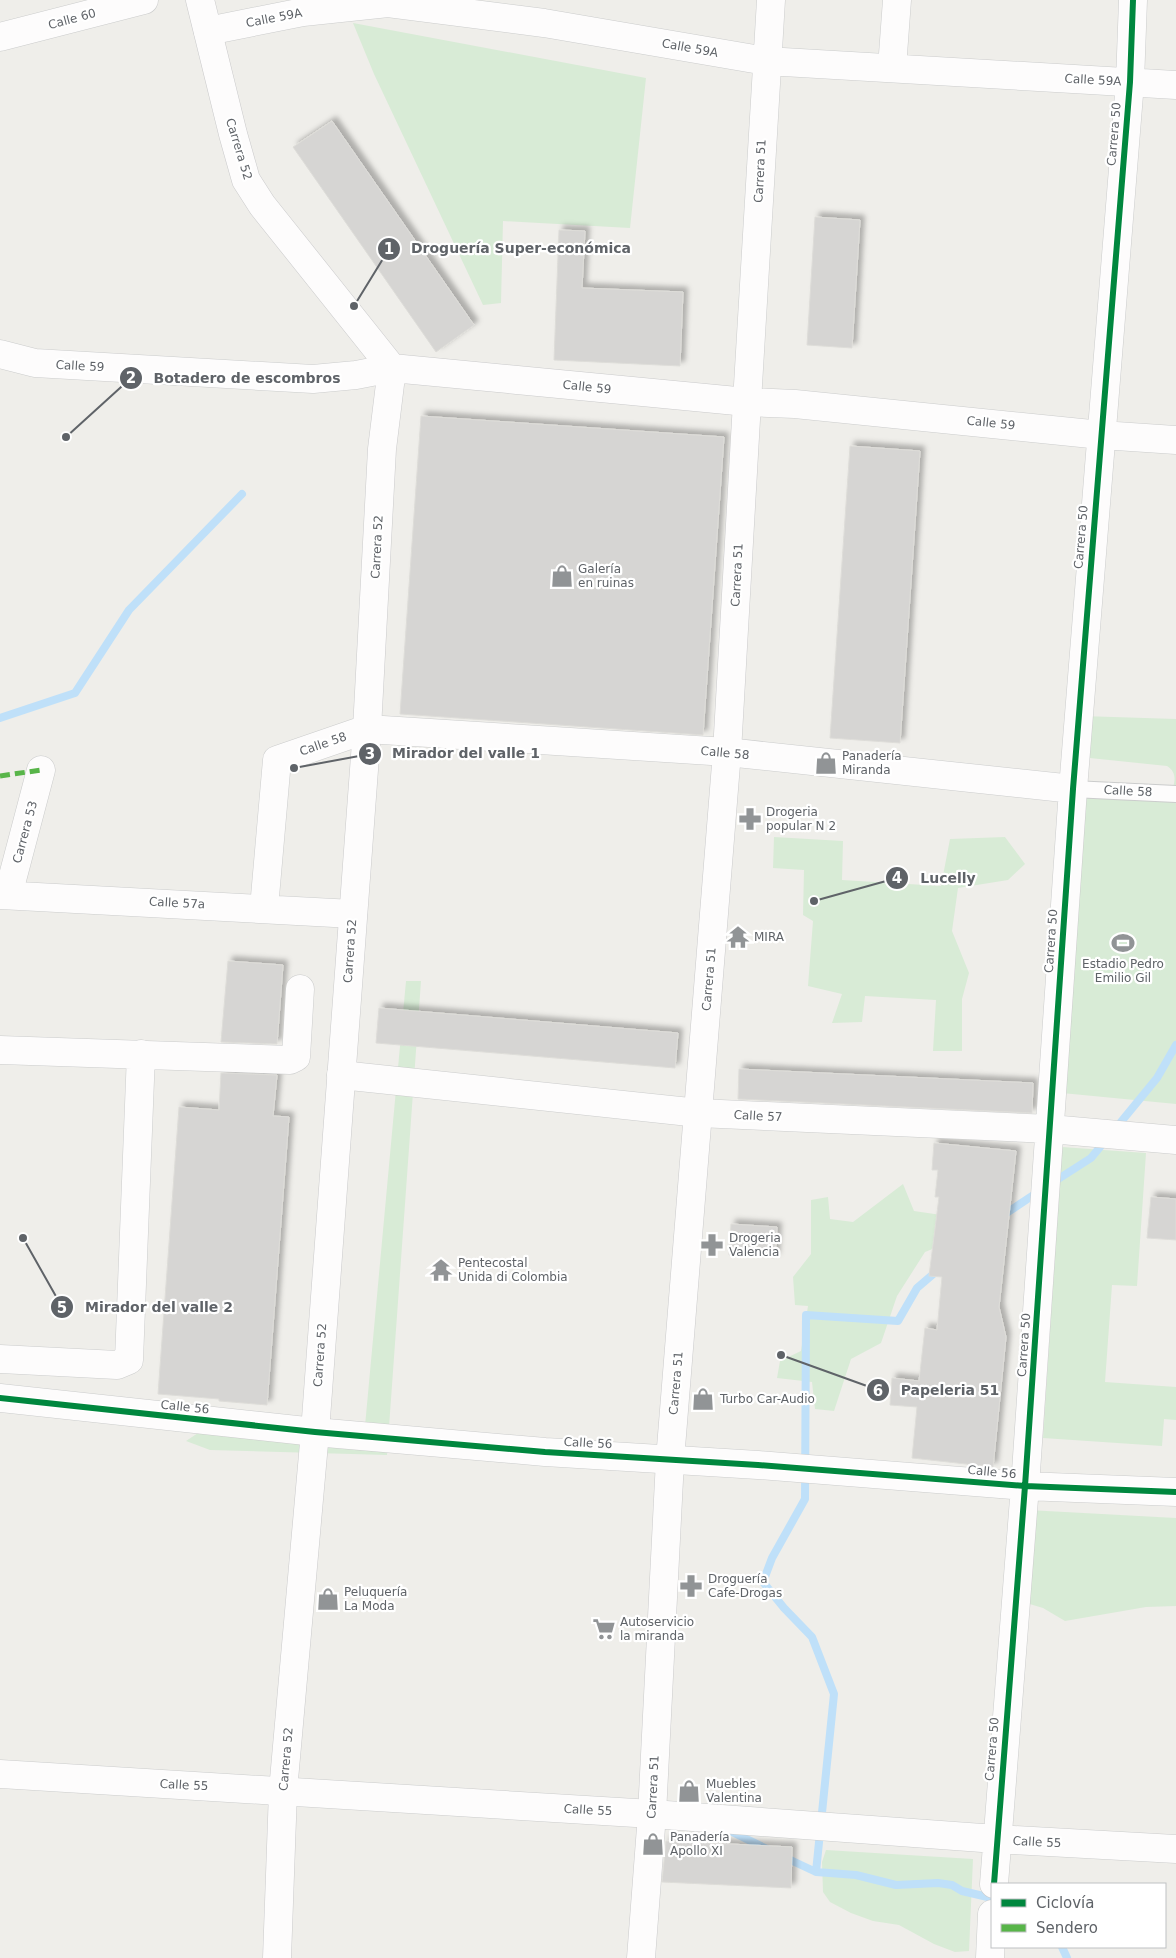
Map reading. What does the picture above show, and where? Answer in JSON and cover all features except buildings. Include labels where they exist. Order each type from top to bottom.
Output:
[{"type":"street","name":"Calle 60","points":[[0,37],[144,0]]},
{"type":"street","name":"Carrera 52","points":[[200,0],[246,180],[262,206],[392,368],[382,449],[367,729],[314,1432],[283,1792],[277,1958]]},
{"type":"street","name":"Carrera 51","points":[[641,1958],[652,1814],[670,1460],[727,752],[770,0]]},
{"type":"street","points":[[892,68],[896,0]]},
{"type":"street","name":"Carrera 50","points":[[994,1883],[1025,1486],[1072,789],[1130,82],[1133,0]]},
{"type":"street","name":"Calle 59A","points":[[208,31],[303,12],[388,3],[544,23],[766,61],[1176,85]]},
{"type":"street","name":"Calle 59","points":[[0,354],[35,363],[313,379],[356,375],[392,368],[1176,440]]},
{"type":"street","name":"Calle 58","points":[[264,908],[277,760],[367,729],[727,752],[1072,789]]},
{"type":"street","name":"Carrera 53","points":[[4,895],[42,770]]},
{"type":"street","name":"Calle 57a","points":[[4,895],[353,914]]},
{"type":"street","points":[[0,1050],[290,1060],[296,1057],[300,990]]},
{"type":"street","points":[[0,1359],[117,1365],[129,1360],[141,1054]]},
{"type":"street","name":"Calle 57","points":[[341,1075],[699,1113],[1050,1129],[1176,1140]]},
{"type":"street","name":"Calle 56","points":[[0,1398],[314,1432],[535,1451],[758,1465],[1025,1486],[1176,1492]]},
{"type":"street","name":"Calle 55","points":[[0,1774],[652,1814],[996,1839],[1176,1849]]},
{"type":"street","points":[[990,1958],[991,1936]]},
{"type":"lane","name":"Calle 58","points":[[1072,789],[1176,794]]},
{"type":"green space","points":[[353,23],[646,78],[630,228],[503,221],[501,303],[483,305],[374,74]]},
{"type":"green space","name":"Estadio Pedro Emilio Gil","points":[[1082,716],[1176,719],[1176,1104],[1062,1093],[1077,785],[1173,787],[1174,781],[1173,772],[1167,766],[1080,757]]},
{"type":"green space","points":[[774,837],[843,841],[842,880],[941,886],[950,839],[1005,837],[1025,864],[1008,880],[958,888],[952,931],[969,973],[962,999],[962,1051],[933,1051],[936,1000],[865,996],[862,1022],[832,1023],[842,994],[808,986],[813,921],[803,915],[804,870],[773,868]]},
{"type":"green space","points":[[406,981],[421,981],[387,1455],[210,1450],[186,1441],[204,1429],[365,1426]]},
{"type":"green space","points":[[1062,1147],[1146,1153],[1137,1286],[1112,1285],[1105,1382],[1176,1387],[1176,1420],[1164,1419],[1162,1446],[1043,1438]]},
{"type":"green space","points":[[903,1184],[914,1211],[948,1216],[945,1244],[925,1252],[897,1296],[881,1343],[851,1359],[834,1411],[815,1409],[812,1382],[777,1378],[780,1361],[801,1351],[808,1306],[795,1305],[793,1277],[811,1254],[811,1200],[828,1197],[830,1219],[853,1222]]},
{"type":"green space","points":[[1028,1510],[1176,1518],[1176,1606],[1146,1607],[1065,1621],[1043,1608],[1023,1602]]},
{"type":"green space","points":[[826,1850],[973,1859],[969,1951],[955,1952],[934,1944],[899,1925],[873,1921],[851,1913],[830,1902],[823,1892],[822,1862]]},
{"type":"waterway","points":[[0,718],[75,693],[129,610],[242,494]]},
{"type":"waterway","points":[[1116,1128],[1157,1078],[1176,1045]]},
{"type":"waterway","points":[[1052,1183],[1091,1158],[1105,1141]]},
{"type":"waterway","points":[[1002,1216],[1038,1192]]},
{"type":"waterway","points":[[816,1872],[834,1694],[812,1637],[784,1608],[763,1582],[772,1558],[805,1499],[806,1315],[898,1321],[917,1288],[938,1270]]},
{"type":"waterway","points":[[728,1830],[769,1850]]},
{"type":"waterway","points":[[784,1857],[816,1872],[856,1875],[896,1885],[938,1883],[952,1885],[962,1891],[991,1898]]},
{"type":"waterway","points":[[1062,1948],[1067,1958]]},
{"type":"marked path","points":[[0,776],[41,770]]},
{"type":"cycle path","points":[[994,1883],[1025,1486],[1073,789],[1130,82],[1133,0]]},
{"type":"cycle path","points":[[0,1398],[315,1432],[545,1452],[758,1465],[1025,1486],[1176,1492]]},
{"type":"place","name":"Droguería Super-económica","points":[[354,306]]},
{"type":"place","name":"Botadero de escombros","points":[[66,437]]},
{"type":"place","name":"Galería en ruinas","points":[[562,576]]},
{"type":"place","name":"Panadería Miranda","points":[[826,763]]},
{"type":"place","name":"Mirador del valle 1","points":[[294,768]]},
{"type":"place","name":"Drogeria popular N 2","points":[[750,819]]},
{"type":"place","name":"Lucelly","points":[[814,901]]},
{"type":"place","name":"MIRA","points":[[738,937]]},
{"type":"place","name":"Estadio Pedro Emilio Gil","points":[[1123,943]]},
{"type":"place","name":"Mirador del valle 2","points":[[23,1238]]},
{"type":"place","name":"Drogeria Valencia","points":[[712,1245]]},
{"type":"place","name":"Pentecostal Unida di Colombia","points":[[441,1270]]},
{"type":"place","name":"Papeleria 51","points":[[781,1355]]},
{"type":"place","name":"Turbo Car-Audio","points":[[703,1399]]},
{"type":"place","name":"Droguería Cafe-Drogas","points":[[691,1586]]},
{"type":"place","name":"Peluquería La Moda","points":[[328,1599]]},
{"type":"place","name":"Autoservicio la miranda","points":[[604,1629]]},
{"type":"place","name":"Muebles Valentina","points":[[689,1791]]},
{"type":"place","name":"Panadería Apollo XI","points":[[653,1844]]}]
